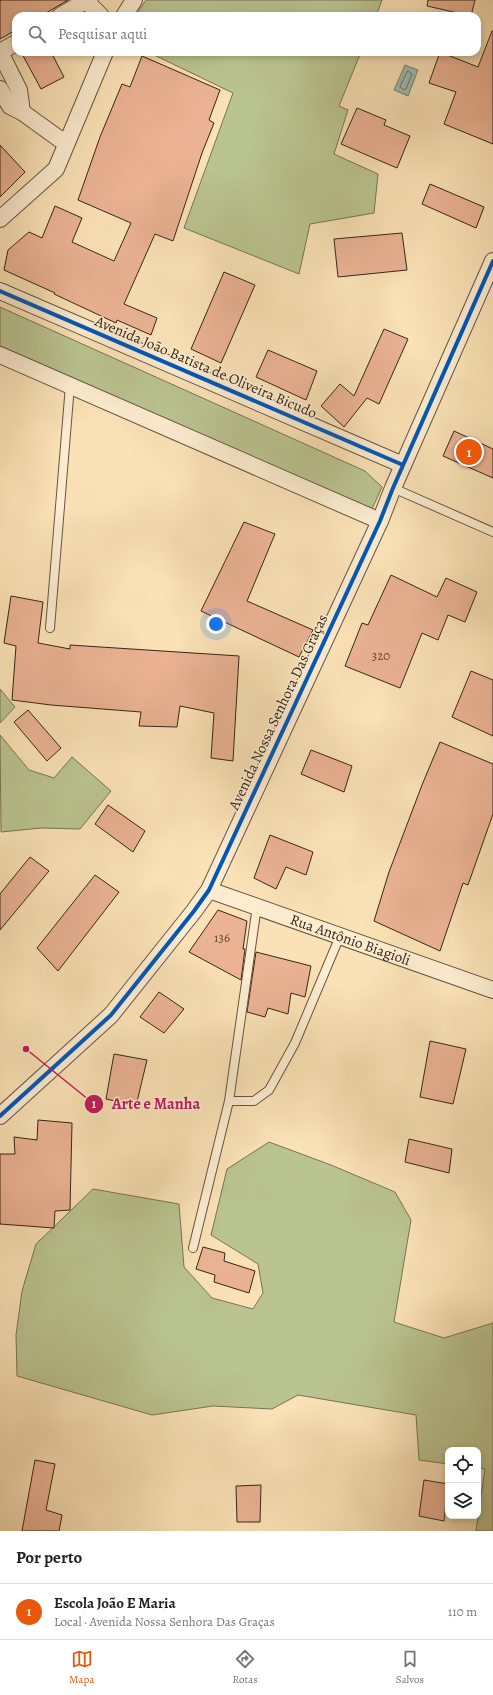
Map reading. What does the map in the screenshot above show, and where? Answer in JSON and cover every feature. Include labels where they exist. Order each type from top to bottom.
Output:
[{"type":"street","points":[[67,12],[88,0],[97,12]]},
{"type":"street","points":[[126,12],[134,0]]},
{"type":"street","points":[[12,45],[0,52],[19,90],[22,112]]},
{"type":"street","points":[[0,219],[56,169],[65,143],[103,56]]},
{"type":"street","points":[[0,89],[10,106],[22,112],[65,143]]},
{"type":"street","name":"Avenida Nossa Senhora Das Graças","points":[[0,1116],[111,1015],[209,890],[380,521],[393,488],[493,261]]},
{"type":"street","name":"Avenida João Batista de Oliveira Bicudo","points":[[0,291],[403,465]]},
{"type":"street","points":[[0,354],[380,521]]},
{"type":"street","name":"Rua Antônio Biagioli","points":[[209,890],[493,990]]},
{"type":"lane","points":[[50,628],[70,385]]},
{"type":"lane","points":[[393,488],[493,532]]},
{"type":"lane","points":[[193,1248],[229,1101],[257,906]]},
{"type":"lane","points":[[229,1101],[254,1102],[270,1090],[295,1043],[340,936]]},
{"type":"green space","points":[[146,0],[382,0],[378,12],[138,12]]},
{"type":"green space","points":[[156,56],[359,56],[339,106],[348,110],[334,154],[378,174],[374,213],[310,224],[299,274],[184,228],[233,93]]},
{"type":"green space","points":[[0,307],[365,471],[382,487],[372,509],[0,347]]},
{"type":"green space","points":[[0,689],[15,707],[0,723]]},
{"type":"green space","points":[[0,735],[29,770],[54,778],[72,757],[111,791],[80,829],[41,828],[1,832]]},
{"type":"green space","points":[[269,1142],[331,1165],[395,1192],[411,1220],[394,1322],[444,1338],[493,1323],[493,1531],[476,1531],[478,1519],[481,1519],[481,1497],[485,1469],[481,1468],[481,1447],[445,1447],[445,1464],[419,1460],[416,1415],[298,1395],[272,1409],[213,1406],[152,1415],[17,1376],[16,1335],[22,1291],[36,1244],[93,1189],[179,1204],[184,1267],[212,1298],[253,1309],[263,1293],[258,1264],[211,1235],[227,1169]]},
{"type":"water","points":[[405,65],[418,70],[408,96],[394,90]]},
{"type":"building","points":[[0,0],[68,0],[48,12],[12,12],[12,32],[0,39]]},
{"type":"building","points":[[428,0],[475,0],[472,12],[453,12],[427,6]]},
{"type":"building","points":[[493,31],[493,144],[444,124],[456,92],[429,83],[439,56],[450,56],[478,67]]},
{"type":"building","points":[[23,56],[53,56],[64,77],[41,89]]},
{"type":"building","points":[[142,56],[220,90],[209,120],[214,123],[202,153],[173,241],[155,234],[124,304],[157,318],[151,335],[117,320],[116,323],[4,270],[8,250],[29,232],[42,238],[55,206],[82,218],[72,242],[114,261],[131,223],[78,200],[100,137],[122,84],[130,87]]},
{"type":"building","points":[[357,108],[386,120],[384,125],[410,136],[397,168],[341,144]]},
{"type":"building","points":[[0,145],[25,172],[0,197]]},
{"type":"building","points":[[430,184],[484,207],[476,228],[422,204]]},
{"type":"building","points":[[402,233],[407,270],[338,277],[334,239]]},
{"type":"building","points":[[224,272],[255,285],[221,363],[191,349]]},
{"type":"building","points":[[384,329],[408,339],[379,404],[367,398],[344,427],[321,406],[340,384],[354,396]]},
{"type":"building","points":[[268,350],[317,371],[306,400],[256,377]]},
{"type":"building","points":[[454,431],[493,449],[493,478],[443,456]]},
{"type":"building","points":[[244,522],[275,534],[247,601],[313,630],[299,657],[201,611]]},
{"type":"building","points":[[391,575],[437,597],[446,578],[477,592],[465,622],[448,615],[438,640],[422,633],[400,688],[345,666],[362,623],[368,625]]},
{"type":"building","points":[[11,596],[43,602],[38,643],[70,649],[70,645],[239,656],[233,761],[211,758],[214,713],[180,706],[177,727],[139,726],[141,712],[51,705],[12,700],[16,646],[4,643]]},
{"type":"building","points":[[471,671],[493,680],[493,736],[452,717]]},
{"type":"building","points":[[28,710],[61,748],[47,761],[14,722]]},
{"type":"building","points":[[440,742],[493,764],[493,814],[468,885],[463,883],[440,951],[374,921],[389,872]]},
{"type":"building","points":[[311,750],[352,766],[344,792],[301,774]]},
{"type":"building","points":[[108,805],[145,831],[133,852],[95,824]]},
{"type":"building","points":[[270,835],[313,852],[306,875],[286,867],[276,889],[254,878]]},
{"type":"building","points":[[30,857],[49,871],[0,930],[0,894]]},
{"type":"building","points":[[95,875],[119,892],[58,971],[37,948]]},
{"type":"building","points":[[218,910],[247,921],[241,980],[189,952]]},
{"type":"building","points":[[256,952],[311,966],[305,997],[291,993],[288,1014],[268,1008],[265,1017],[247,1012]]},
{"type":"building","points":[[159,992],[184,1009],[164,1033],[140,1017]]},
{"type":"building","points":[[430,1041],[466,1049],[453,1104],[420,1097]]},
{"type":"building","points":[[114,1054],[147,1060],[136,1106],[106,1099]]},
{"type":"building","points":[[38,1120],[72,1123],[70,1210],[55,1211],[54,1228],[0,1224],[0,1154],[15,1154],[14,1137],[37,1140]]},
{"type":"building","points":[[409,1139],[452,1149],[449,1173],[405,1162]]},
{"type":"building","points":[[203,1247],[225,1253],[224,1261],[255,1271],[249,1293],[214,1282],[215,1275],[196,1269]]},
{"type":"building","points":[[35,1460],[55,1464],[46,1510],[62,1515],[59,1531],[22,1531]]},
{"type":"building","points":[[424,1480],[445,1484],[444,1521],[419,1516]]},
{"type":"building","points":[[261,1485],[260,1522],[237,1522],[236,1486]]},
{"type":"cycle path","points":[[0,1116],[111,1015],[209,890],[380,521],[393,488],[493,261]]},
{"type":"cycle path","points":[[0,291],[403,465]]},
{"type":"place","name":"Escola João E Maria","points":[[469,452]]},
{"type":"place","name":"Arte e Manha","points":[[26,1049]]}]
